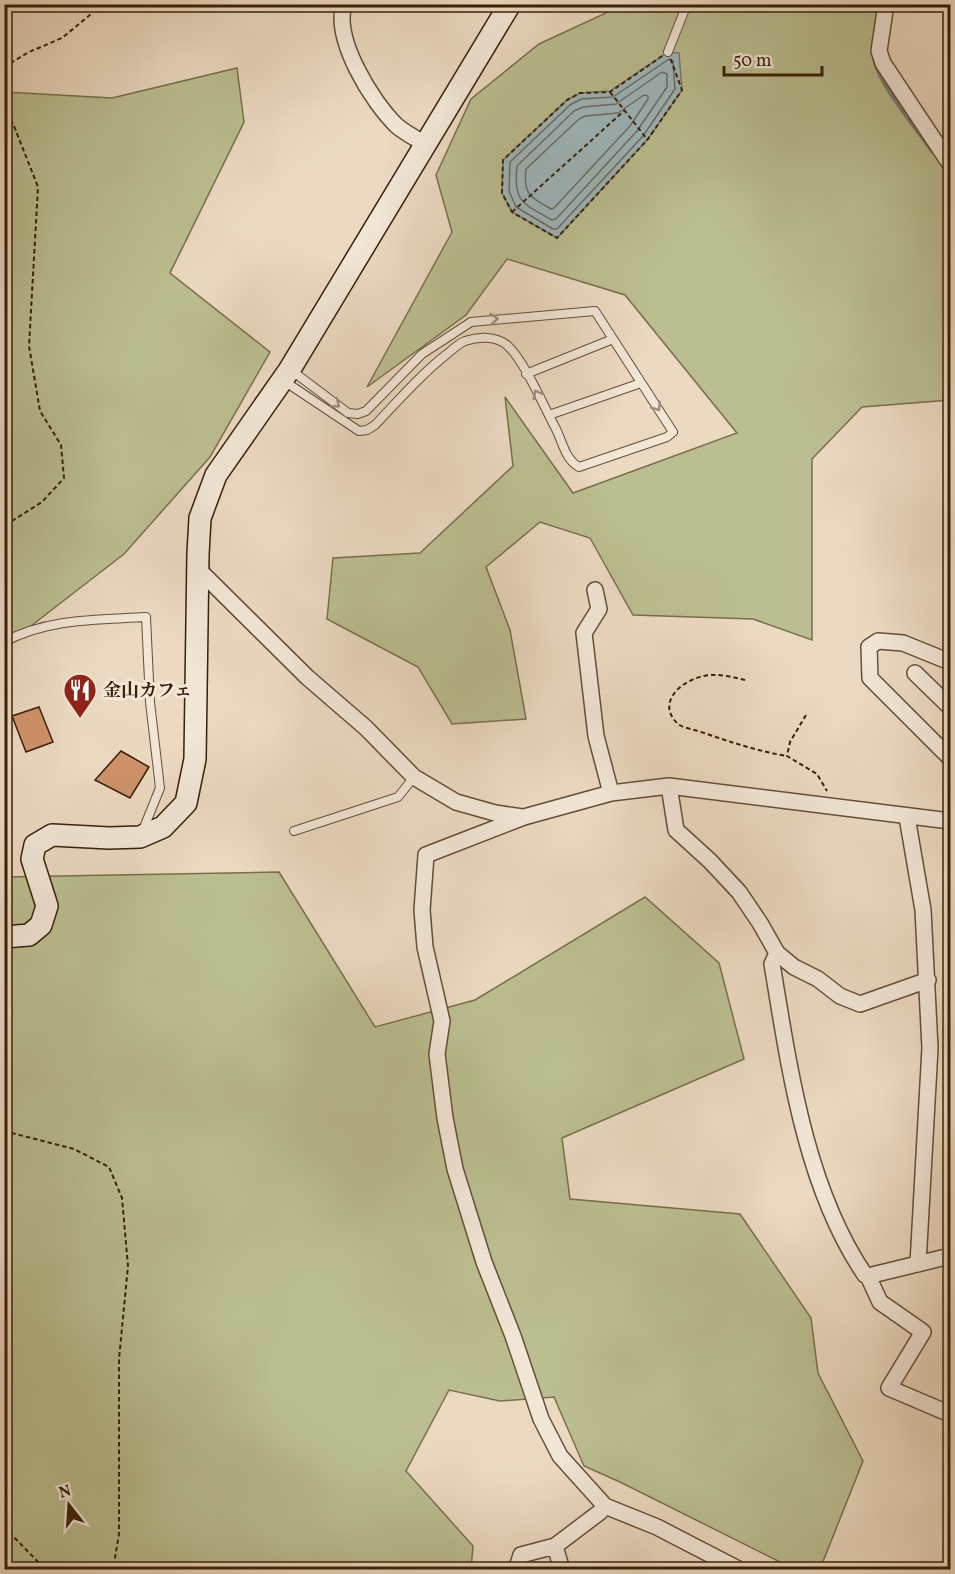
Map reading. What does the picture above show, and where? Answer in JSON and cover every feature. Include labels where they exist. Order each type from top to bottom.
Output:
[{"type":"street","points":[[344,4],[341,16],[344,33],[359,73],[376,100],[398,127],[424,144]]},
{"type":"street","points":[[4,937],[29,935],[41,925],[47,906],[32,859],[35,845],[52,835],[140,837],[163,826],[186,803],[195,759],[200,519],[216,475],[286,374],[510,4]]},
{"type":"street","points":[[886,4],[879,51],[883,63],[951,164]]},
{"type":"street","points":[[198,569],[307,676],[366,728],[414,777],[456,802],[495,813],[524,817]]},
{"type":"street","points":[[595,590],[599,609],[584,633],[596,736],[611,793]]},
{"type":"street","points":[[951,662],[903,643],[878,641],[869,647],[870,678],[951,758]]},
{"type":"street","points":[[915,673],[951,706]]},
{"type":"street","points":[[669,786],[676,830],[739,892],[777,953],[794,967],[818,979],[840,996],[860,1004],[928,980]]},
{"type":"street","points":[[740,1569],[657,1527],[605,1506],[560,1456],[541,1419],[513,1336],[484,1263],[455,1169],[445,1118],[437,1054],[442,1020],[425,947],[422,910],[426,855],[524,817],[611,793],[669,786],[951,822]]},
{"type":"street","points":[[907,817],[923,910],[930,1048],[918,1264]]},
{"type":"street","points":[[777,953],[772,964],[786,1049],[801,1120],[815,1171],[838,1227],[856,1262],[864,1275],[868,1276],[880,1302],[923,1332],[888,1388],[951,1414]]},
{"type":"street","points":[[868,1276],[951,1256]]},
{"type":"street","points":[[516,1569],[521,1555],[555,1546],[605,1506]]},
{"type":"street","points":[[555,1546],[561,1569]]},
{"type":"lane","points":[[668,52],[687,4]]},
{"type":"lane","points":[[595,311],[673,432],[667,437],[579,467],[571,463],[560,436],[526,374],[510,348],[502,341],[476,338],[463,342],[430,368],[375,425],[367,430],[359,431],[286,374],[348,413],[358,414],[366,411],[422,354],[477,321],[595,311]]},
{"type":"lane","points":[[526,374],[613,339]]},
{"type":"lane","points":[[549,415],[641,383]]},
{"type":"lane","points":[[4,642],[18,634],[54,623],[146,617],[150,702],[160,788],[140,837]]},
{"type":"lane","points":[[294,831],[398,797],[414,777]]},
{"type":"path","points":[[4,67],[29,52],[62,38],[91,14],[90,4]]},
{"type":"path","points":[[668,52],[682,90],[648,140],[557,238],[512,212],[502,193],[503,160],[567,100],[580,93],[610,92],[668,52]]},
{"type":"path","points":[[610,92],[648,140]]},
{"type":"path","points":[[4,106],[38,186],[29,346],[40,411],[61,445],[64,478],[42,502],[4,526]]},
{"type":"path","points":[[512,212],[625,110]]},
{"type":"path","points":[[745,680],[728,675],[705,675],[688,681],[668,703],[669,713],[680,725],[761,752],[788,756],[817,774],[837,808]]},
{"type":"path","points":[[788,756],[790,742],[806,715]]},
{"type":"path","points":[[4,1131],[74,1149],[109,1167],[122,1198],[128,1266],[119,1359],[119,1534],[113,1569]]},
{"type":"path","points":[[4,1434],[4,1446]]},
{"type":"path","points":[[4,1527],[46,1569]]},
{"type":"green space","points":[[611,5],[879,5],[874,63],[950,175],[950,400],[862,407],[812,459],[812,640],[753,619],[633,615],[590,538],[540,522],[486,567],[510,630],[526,719],[452,724],[418,667],[327,619],[333,558],[420,553],[513,466],[505,397],[573,493],[737,433],[625,295],[507,259],[466,315],[367,387],[452,232],[436,175],[471,99],[539,44],[606,13]]},
{"type":"green space","points":[[237,68],[244,122],[170,273],[270,352],[210,457],[124,554],[5,646],[5,92],[112,98]]},
{"type":"green space","points":[[279,872],[375,1027],[475,1000],[645,897],[719,963],[744,1059],[562,1138],[570,1199],[740,1214],[811,1318],[818,1373],[863,1461],[820,1569],[794,1569],[584,1466],[554,1397],[500,1401],[449,1390],[406,1471],[473,1546],[471,1569],[5,1569],[4,877]]},
{"type":"water","points":[[668,52],[679,53],[682,90],[648,139],[557,238],[512,212],[502,193],[503,160],[567,100],[580,93],[610,91]]},
{"type":"building","points":[[39,707],[53,742],[26,752],[12,716]]},
{"type":"building","points":[[121,751],[149,767],[130,798],[95,780]]},
{"type":"waterway","points":[[874,56],[881,78],[932,151]]},
{"type":"waterway","points":[[944,166],[950,176]]},
{"type":"place","name":"金山カフェ","points":[[80,719]]}]
